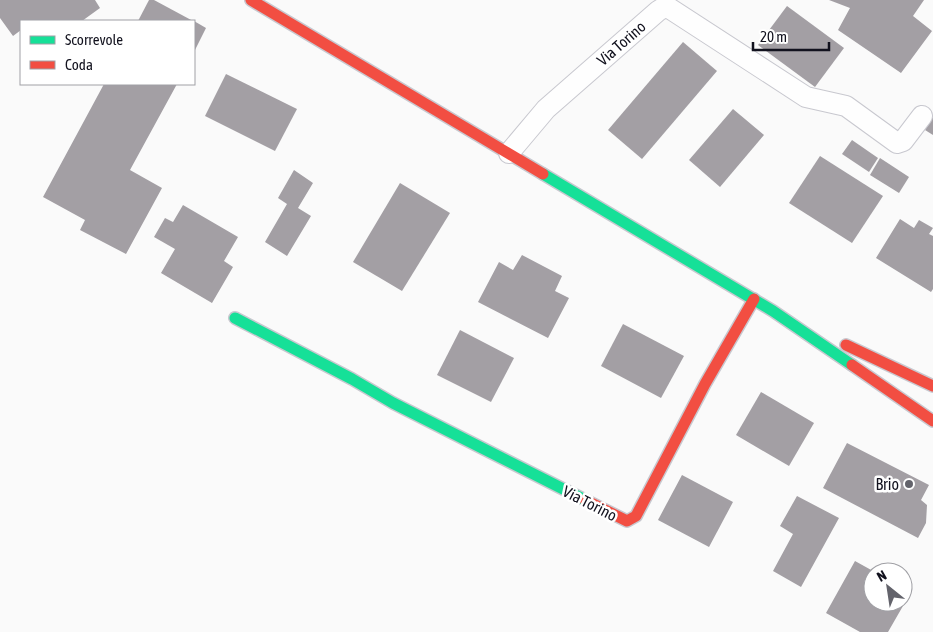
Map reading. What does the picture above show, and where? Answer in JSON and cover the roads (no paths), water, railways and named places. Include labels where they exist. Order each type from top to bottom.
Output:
[{"type":"main road","points":[[251,0],[754,299],[933,421]]},
{"type":"main road","name":"Via Torino","points":[[235,318],[352,379],[393,403],[627,521],[636,516],[706,384],[754,299]]},
{"type":"main road","points":[[773,311],[933,386]]},
{"type":"street","name":"Via Torino","points":[[509,153],[546,109],[666,6],[806,97],[846,106],[897,144],[903,141],[922,116]]},
{"type":"place","name":"Brio","points":[[909,484]]}]
